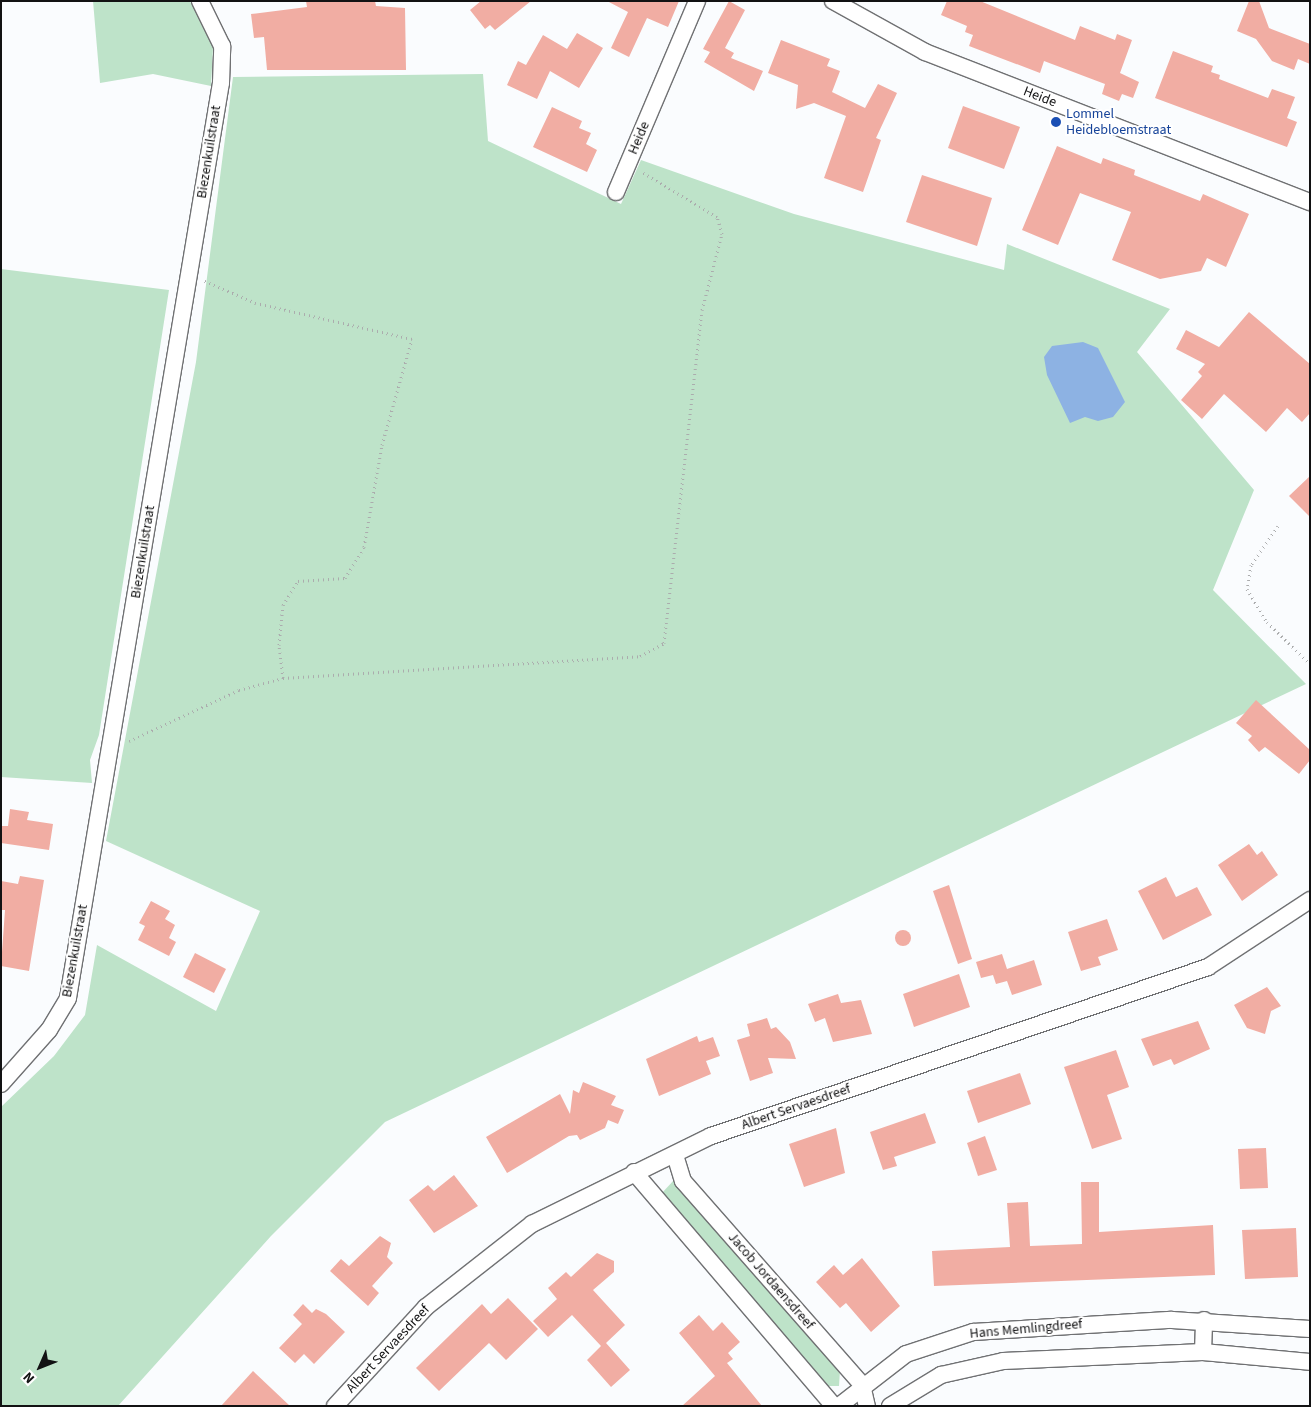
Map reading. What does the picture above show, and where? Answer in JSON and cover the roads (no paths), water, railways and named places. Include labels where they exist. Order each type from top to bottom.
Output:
[{"type":"street","name":"Biezenkuilstraat","points":[[1,1084],[49,1030],[68,998],[224,60],[219,36],[200,1]]},
{"type":"street","name":"Heide","points":[[616,192],[697,1]]},
{"type":"street","name":"Heide","points":[[833,1],[925,52],[1310,202]]},
{"type":"street","name":"Albert Servaesdreef","points":[[336,1406],[426,1307],[532,1224],[634,1172],[674,1155],[711,1136],[1208,967],[1310,900]]},
{"type":"street","name":"Jacob Jordaensdreef","points":[[674,1155],[683,1180],[862,1385],[867,1406]]},
{"type":"street","points":[[634,1172],[834,1406]]},
{"type":"street","points":[[1203,1352],[1204,1320]]},
{"type":"street","name":"Hans Memlingdreef","points":[[839,1406],[862,1385],[906,1354],[973,1332],[1204,1320],[1310,1329]]},
{"type":"street","points":[[890,1406],[912,1388],[972,1365],[1203,1352],[1310,1362]]},
{"type":"water","points":[[1083,342],[1098,348],[1125,402],[1113,417],[1098,421],[1085,417],[1070,423],[1047,375],[1044,357],[1052,346]]},
{"type":"place","name":"Lommel Heidebloemstraat","points":[[1056,122]]}]
